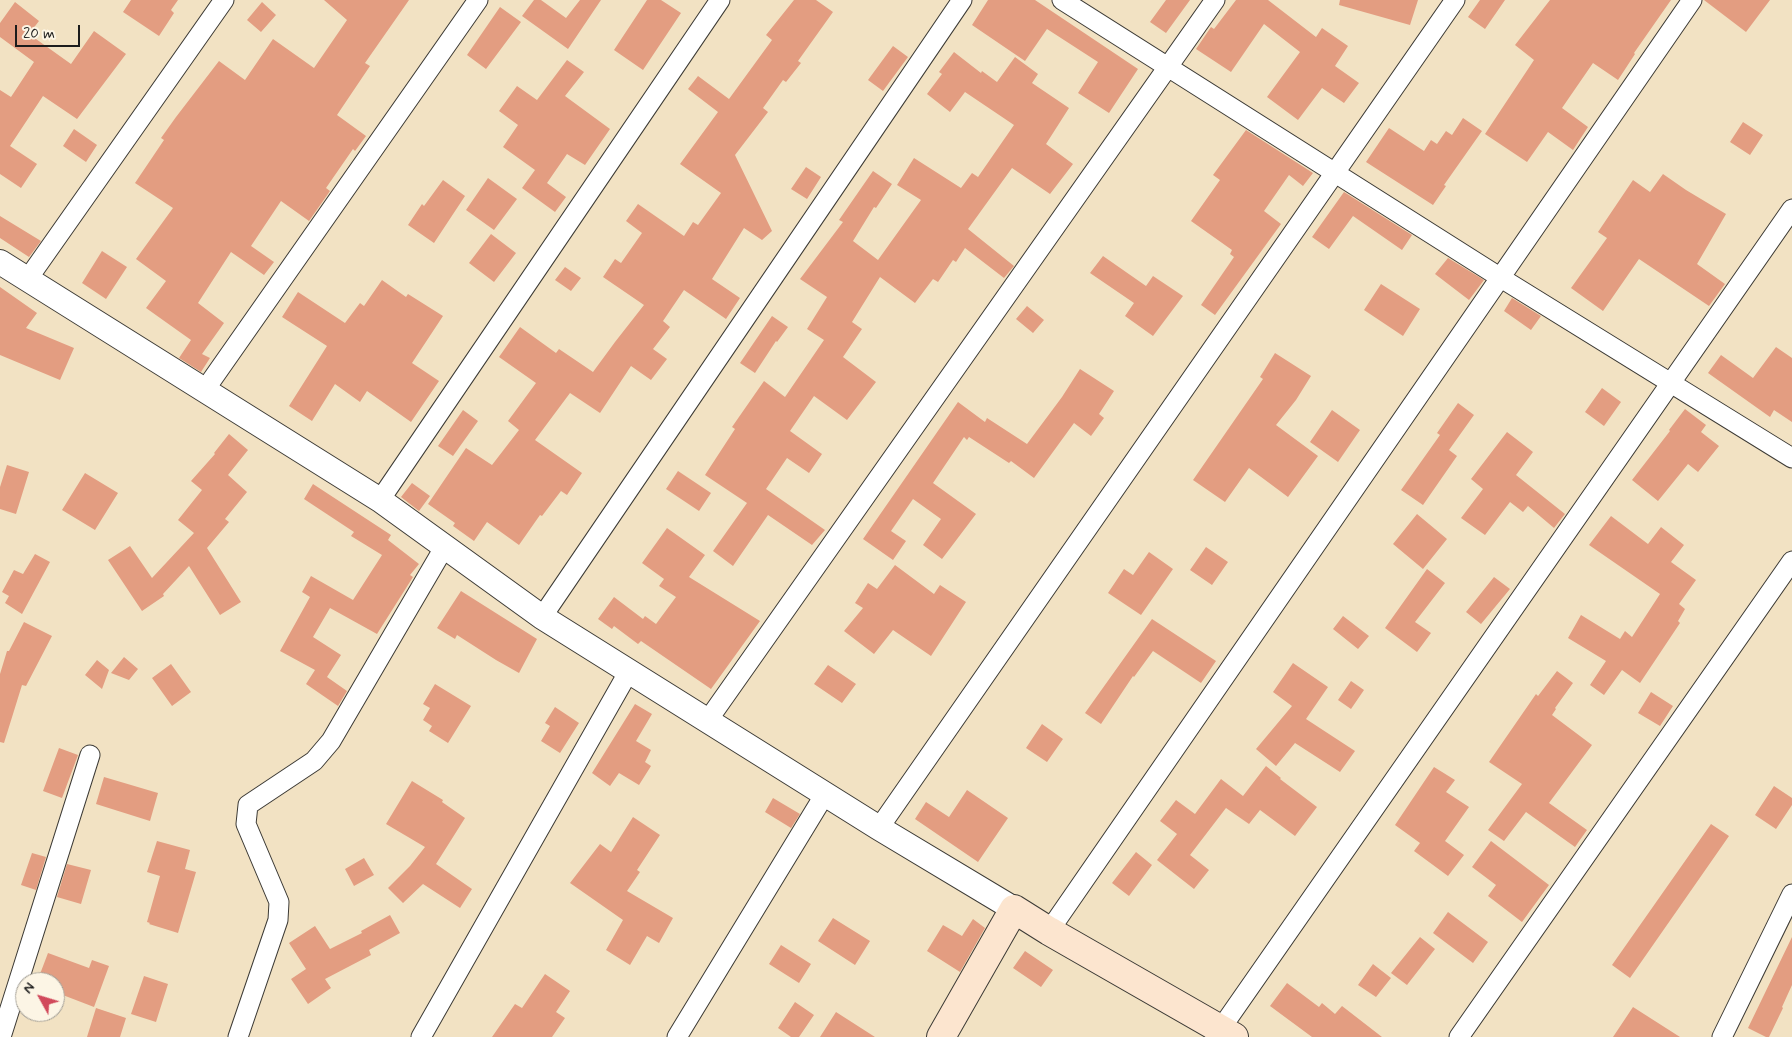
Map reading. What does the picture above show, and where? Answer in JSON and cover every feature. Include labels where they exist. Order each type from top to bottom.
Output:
[{"type":"main road","points":[[941,1037],[1014,909],[1049,932],[1223,1034]]},
{"type":"street","points":[[27,280],[224,0]]},
{"type":"street","points":[[204,391],[478,0]]},
{"type":"street","points":[[380,500],[720,0]]},
{"type":"street","points":[[542,617],[962,0]]},
{"type":"street","points":[[1062,0],[1501,278],[1792,458]]},
{"type":"street","points":[[708,720],[1215,0]]},
{"type":"street","points":[[879,828],[1455,0]]},
{"type":"street","points":[[1049,932],[1692,0]]},
{"type":"street","points":[[1223,1034],[1792,208]]},
{"type":"street","points":[[0,262],[380,500],[542,617],[879,828],[1014,909]]},
{"type":"street","points":[[238,1037],[278,920],[279,902],[246,824],[248,805],[314,761],[331,741],[445,546]]},
{"type":"street","points":[[1459,1037],[1792,561]]},
{"type":"street","points":[[421,1037],[629,671]]},
{"type":"street","points":[[1,1037],[90,755]]},
{"type":"street","points":[[677,1037],[825,794]]},
{"type":"street","points":[[1722,1037],[1792,894]]},
{"type":"building","points":[[131,0],[178,0],[171,10],[174,13],[159,36],[123,12]]},
{"type":"building","points":[[324,0],[409,0],[365,63],[370,66],[337,115],[366,136],[355,151],[353,149],[326,188],[330,191],[309,221],[281,201],[251,246],[274,262],[264,275],[231,252],[198,303],[224,323],[202,354],[210,358],[201,372],[179,358],[191,340],[146,308],[166,281],[136,259],[173,208],[135,183],[164,140],[161,138],[219,61],[245,80],[273,39],[314,68],[347,20]]},
{"type":"building","points":[[534,0],[541,0],[566,18],[580,0],[601,0],[568,49],[522,16]]},
{"type":"building","points":[[647,0],[661,0],[681,13],[643,70],[614,50]]},
{"type":"building","points":[[794,0],[816,0],[833,12],[798,61],[801,63],[786,82],[783,80],[763,108],[768,112],[735,155],[772,231],[762,240],[744,228],[712,279],[740,298],[726,319],[684,290],[663,321],[670,327],[653,349],[667,359],[651,380],[631,366],[600,413],[570,393],[535,440],[582,473],[567,495],[561,491],[542,516],[540,515],[519,545],[487,522],[474,541],[453,526],[455,523],[428,504],[466,448],[492,465],[519,430],[508,421],[536,383],[499,357],[520,327],[556,353],[559,349],[593,372],[644,305],[603,277],[615,259],[621,263],[642,233],[626,221],[638,204],[684,236],[693,222],[698,225],[721,193],[680,164],[718,112],[688,89],[698,76],[729,99],[772,40],[766,35]]},
{"type":"building","points":[[988,0],[1035,0],[1138,69],[1109,113],[1078,93],[1098,62],[1047,29],[1025,61],[972,25]]},
{"type":"building","points":[[1166,0],[1190,0],[1166,33],[1150,22]]},
{"type":"building","points":[[1236,0],[1268,0],[1316,37],[1322,28],[1348,46],[1335,66],[1359,83],[1344,103],[1322,88],[1298,120],[1267,97],[1300,52],[1264,24],[1231,72],[1196,49],[1211,27],[1214,29]]},
{"type":"building","points":[[1340,0],[1418,0],[1410,25],[1339,5]]},
{"type":"building","points":[[1480,0],[1505,0],[1485,29],[1468,17]]},
{"type":"building","points":[[1550,0],[1671,0],[1634,53],[1618,80],[1593,63],[1562,108],[1588,127],[1573,150],[1548,132],[1527,162],[1485,134],[1534,60],[1515,45]]},
{"type":"building","points":[[1704,0],[1770,0],[1746,32]]},
{"type":"building","points":[[15,2],[39,21],[29,34],[71,64],[94,31],[126,54],[77,119],[43,96],[10,146],[37,164],[21,188],[0,174],[0,90],[11,97],[34,62],[0,37],[0,23]]},
{"type":"building","points":[[262,2],[276,15],[261,32],[247,20]]},
{"type":"building","points":[[500,7],[521,22],[486,69],[467,55]]},
{"type":"building","points":[[893,46],[908,57],[883,91],[868,80]]},
{"type":"building","points":[[954,52],[981,73],[982,71],[997,82],[1015,57],[1038,74],[1032,83],[1069,108],[1046,144],[1073,164],[1050,194],[1012,168],[968,229],[1014,266],[1004,278],[965,248],[956,262],[953,260],[938,282],[933,279],[915,303],[880,277],[852,322],[862,329],[843,357],[876,382],[847,420],[814,396],[790,431],[822,454],[809,473],[787,458],[766,489],[825,530],[812,545],[768,515],[733,566],[713,551],[747,503],[705,475],[735,429],[732,427],[764,381],[785,397],[824,340],[807,329],[827,297],[800,279],[843,222],[839,220],[873,171],[892,184],[876,208],[874,207],[853,241],[878,260],[921,200],[897,185],[914,158],[961,188],[972,173],[978,177],[1014,125],[965,92],[950,112],[927,94],[942,74],[939,72]]},
{"type":"building","points":[[567,60],[584,72],[565,96],[610,129],[585,165],[567,154],[547,183],[566,197],[555,212],[522,188],[535,170],[503,147],[518,125],[499,111],[517,86],[537,100]]},
{"type":"building","points":[[1463,118],[1482,131],[1444,185],[1446,186],[1433,205],[1366,162],[1389,128],[1424,151],[1431,140],[1437,144],[1446,131],[1452,135]]},
{"type":"building","points":[[1743,122],[1763,135],[1750,155],[1730,142]]},
{"type":"building","points":[[74,129],[97,145],[86,162],[63,146]]},
{"type":"building","points":[[1246,130],[1313,173],[1303,186],[1289,175],[1264,211],[1281,224],[1215,315],[1201,305],[1234,257],[1230,254],[1232,250],[1191,221],[1220,180],[1213,175]]},
{"type":"building","points":[[806,167],[821,177],[807,199],[791,189]]},
{"type":"building","points":[[1663,174],[1726,214],[1697,264],[1725,284],[1709,306],[1639,259],[1603,311],[1571,288],[1607,238],[1598,232],[1633,180],[1650,192]]},
{"type":"building","points":[[488,178],[517,199],[494,230],[466,210]]},
{"type":"building","points":[[443,180],[465,196],[434,243],[408,225],[422,204],[424,206]]},
{"type":"building","points":[[1344,192],[1412,235],[1402,250],[1353,216],[1329,249],[1312,237]]},
{"type":"building","points":[[0,216],[41,241],[29,257],[0,238]]},
{"type":"building","points":[[491,234],[516,253],[494,282],[469,263]]},
{"type":"building","points":[[102,251],[127,267],[106,299],[82,283]]},
{"type":"building","points":[[1103,256],[1146,286],[1153,276],[1183,296],[1153,336],[1125,316],[1134,303],[1090,273]]},
{"type":"building","points":[[1448,258],[1484,280],[1469,300],[1435,274]]},
{"type":"building","points":[[565,267],[581,278],[571,291],[555,280]]},
{"type":"building","points":[[382,280],[406,297],[408,294],[443,316],[412,363],[439,381],[411,422],[367,391],[360,402],[335,384],[312,421],[289,406],[327,346],[282,317],[298,292],[345,323],[360,303],[364,306]]},
{"type":"building","points":[[1381,284],[1420,309],[1403,336],[1364,310]]},
{"type":"building","points":[[0,287],[37,313],[26,328],[74,348],[60,380],[0,355]]},
{"type":"building","points":[[1512,298],[1541,316],[1531,330],[1504,311]]},
{"type":"building","points":[[1027,306],[1044,320],[1033,333],[1016,319]]},
{"type":"building","points":[[772,316],[788,327],[776,341],[755,373],[740,363]]},
{"type":"building","points":[[1776,347],[1792,358],[1792,422],[1774,410],[1770,417],[1708,373],[1721,355],[1753,378]]},
{"type":"building","points":[[1275,353],[1311,376],[1296,400],[1276,425],[1318,456],[1288,497],[1249,468],[1225,502],[1193,480],[1263,379],[1260,377]]},
{"type":"building","points":[[1080,369],[1114,391],[1099,414],[1104,418],[1091,436],[1074,423],[1034,478],[1011,461],[1009,463],[969,437],[967,440],[964,437],[933,483],[976,514],[942,559],[923,545],[941,519],[913,499],[891,531],[906,541],[893,560],[863,539],[958,402],[985,422],[987,418],[1027,444]]},
{"type":"building","points":[[1602,388],[1621,402],[1604,426],[1585,412]]},
{"type":"building","points":[[1458,403],[1474,415],[1449,450],[1457,456],[1423,505],[1401,490],[1440,435],[1437,433]]},
{"type":"building","points":[[1685,409],[1706,425],[1701,432],[1719,446],[1698,472],[1688,464],[1658,501],[1632,480]]},
{"type":"building","points":[[463,410],[478,421],[453,456],[438,446]]},
{"type":"building","points":[[1332,410],[1360,430],[1338,462],[1310,442]]},
{"type":"building","points":[[1507,432],[1533,452],[1516,475],[1565,514],[1554,528],[1528,506],[1523,512],[1510,502],[1485,535],[1461,518],[1483,489],[1471,479]]},
{"type":"building","points":[[229,434],[248,450],[228,475],[247,492],[225,519],[229,522],[207,548],[241,602],[220,615],[189,566],[163,594],[164,596],[142,611],[108,560],[130,546],[152,578],[194,533],[178,520],[202,490],[191,481],[215,454]]},
{"type":"building","points":[[7,465],[29,472],[16,514],[0,509],[0,487]]},
{"type":"building","points":[[678,471],[711,493],[699,511],[666,489]]},
{"type":"building","points":[[85,473],[118,493],[95,530],[62,510]]},
{"type":"building","points":[[412,483],[430,496],[419,511],[401,497]]},
{"type":"building","points":[[313,484],[391,535],[388,540],[419,564],[410,575],[413,577],[377,634],[330,608],[313,637],[341,655],[327,677],[347,691],[338,706],[306,684],[315,670],[280,651],[310,597],[302,592],[311,576],[353,600],[382,555],[351,536],[354,532],[304,499]]},
{"type":"building","points":[[1417,514],[1447,539],[1423,569],[1393,544]]},
{"type":"building","points":[[1611,516],[1648,544],[1661,527],[1684,545],[1671,562],[1696,580],[1679,604],[1685,609],[1678,621],[1680,623],[1640,683],[1622,670],[1604,695],[1590,685],[1606,661],[1568,638],[1581,615],[1620,639],[1625,631],[1632,637],[1660,594],[1589,545]]},
{"type":"building","points":[[667,528],[705,555],[689,577],[760,621],[711,689],[641,641],[638,644],[614,626],[612,629],[598,619],[614,597],[643,619],[645,616],[656,624],[676,597],[659,586],[664,579],[642,563]]},
{"type":"building","points":[[1206,547],[1228,562],[1212,585],[1190,570]]},
{"type":"building","points":[[1149,552],[1173,569],[1141,615],[1108,593],[1124,569],[1133,575]]},
{"type":"building","points":[[35,554],[50,562],[22,614],[5,603],[9,596],[2,592],[14,570],[23,574]]},
{"type":"building","points":[[895,565],[934,594],[940,585],[966,602],[931,656],[893,630],[874,654],[844,631],[863,608],[855,603],[868,583],[877,589]]},
{"type":"building","points":[[1427,569],[1445,583],[1415,622],[1431,633],[1417,652],[1385,628]]},
{"type":"building","points":[[1494,577],[1510,589],[1481,624],[1466,612]]},
{"type":"building","points":[[461,591],[537,639],[519,673],[457,635],[455,639],[437,628]]},
{"type":"building","points":[[1343,616],[1369,636],[1358,649],[1333,629]]},
{"type":"building","points":[[1152,619],[1216,661],[1201,683],[1153,651],[1133,676],[1101,724],[1085,713]]},
{"type":"building","points":[[24,622],[52,636],[26,686],[22,685],[4,743],[0,742],[0,674],[7,651],[9,651]]},
{"type":"building","points":[[124,657],[138,669],[129,680],[111,673]]},
{"type":"building","points":[[97,660],[109,670],[102,689],[85,675]]},
{"type":"building","points":[[1293,663],[1328,687],[1306,719],[1355,751],[1340,772],[1295,743],[1276,766],[1256,749],[1292,706],[1273,692]]},
{"type":"building","points":[[171,664],[191,692],[172,706],[152,678]]},
{"type":"building","points":[[828,665],[856,684],[842,703],[814,684]]},
{"type":"building","points":[[1557,671],[1573,683],[1552,715],[1592,745],[1549,803],[1587,830],[1575,847],[1526,812],[1504,841],[1488,830],[1522,784],[1489,762],[1536,694],[1538,696]]},
{"type":"building","points":[[1351,681],[1364,690],[1351,709],[1338,700]]},
{"type":"building","points":[[435,684],[471,706],[448,743],[429,731],[432,726],[423,720],[430,708],[423,704]]},
{"type":"building","points":[[1651,692],[1673,706],[1660,726],[1638,713]]},
{"type":"building","points":[[635,704],[652,714],[636,741],[651,750],[645,762],[651,766],[639,785],[619,773],[610,786],[592,773]]},
{"type":"building","points":[[555,707],[579,723],[560,753],[541,741],[550,726],[545,723]]},
{"type":"building","points":[[1042,724],[1063,739],[1047,762],[1026,748]]},
{"type":"building","points":[[59,748],[78,755],[62,798],[43,791]]},
{"type":"building","points":[[1266,766],[1317,807],[1295,836],[1260,810],[1249,824],[1226,808],[1190,855],[1209,870],[1194,889],[1157,860],[1177,834],[1160,821],[1176,800],[1195,814],[1221,779],[1243,796]]},
{"type":"building","points":[[1434,767],[1455,780],[1446,792],[1469,807],[1445,841],[1464,855],[1448,876],[1414,851],[1420,843],[1395,825]]},
{"type":"building","points":[[104,777],[158,793],[150,821],[96,804]]},
{"type":"building","points":[[412,781],[443,800],[442,802],[465,818],[436,864],[472,889],[460,908],[423,884],[403,903],[388,888],[410,866],[425,847],[386,824]]},
{"type":"building","points":[[1774,786],[1792,798],[1792,805],[1776,829],[1755,815]]},
{"type":"building","points":[[967,790],[1008,818],[978,862],[915,819],[926,802],[949,817]]},
{"type":"building","points":[[773,798],[800,814],[791,828],[765,812]]},
{"type":"building","points":[[633,817],[660,835],[637,870],[640,872],[627,891],[673,918],[659,943],[647,936],[630,965],[606,950],[623,920],[570,883],[600,844],[611,852]]},
{"type":"building","points":[[1711,824],[1729,836],[1630,978],[1612,965]]},
{"type":"building","points":[[157,841],[190,850],[185,869],[196,872],[178,933],[147,922],[160,876],[147,872]]},
{"type":"building","points":[[1491,841],[1549,885],[1522,922],[1488,896],[1496,885],[1472,867]]},
{"type":"building","points":[[1136,852],[1152,865],[1129,896],[1112,883]]},
{"type":"building","points":[[32,853],[46,857],[36,890],[21,885]]},
{"type":"building","points":[[364,858],[374,875],[354,886],[345,869]]},
{"type":"building","points":[[67,864],[91,870],[81,904],[57,897]]},
{"type":"building","points":[[1448,912],[1488,942],[1473,963],[1433,933]]},
{"type":"building","points":[[390,915],[400,933],[369,950],[371,955],[325,979],[331,988],[308,1004],[291,979],[306,969],[289,943],[315,926],[330,949],[362,933],[361,931]]},
{"type":"building","points":[[833,918],[870,941],[855,965],[818,941]]},
{"type":"building","points":[[973,919],[985,928],[960,972],[927,951],[943,925],[962,936]]},
{"type":"building","points":[[1420,937],[1435,949],[1407,985],[1391,973]]},
{"type":"building","points":[[1792,937],[1792,985],[1769,1037],[1766,1037],[1748,1028]]},
{"type":"building","points":[[781,945],[811,964],[799,983],[769,964]]},
{"type":"building","points":[[1025,951],[1053,970],[1041,987],[1013,968]]},
{"type":"building","points":[[48,953],[89,968],[92,960],[109,966],[94,1007],[65,996],[65,972],[41,972]]},
{"type":"building","points":[[1373,964],[1391,978],[1376,997],[1358,985]]},
{"type":"building","points":[[545,974],[570,991],[556,1012],[565,1018],[552,1037],[492,1037],[515,1004],[522,1008]]},
{"type":"building","points":[[144,976],[168,984],[156,1022],[131,1014]]},
{"type":"building","points":[[1287,983],[1319,1007],[1322,1003],[1335,1014],[1342,1006],[1382,1037],[1312,1037],[1270,1006]]},
{"type":"building","points":[[795,1002],[814,1015],[799,1037],[791,1037],[778,1028]]},
{"type":"building","points":[[1633,1007],[1680,1037],[1613,1037]]},
{"type":"building","points":[[96,1008],[126,1018],[120,1037],[87,1037]]},
{"type":"building","points":[[836,1012],[875,1037],[820,1037]]}]
